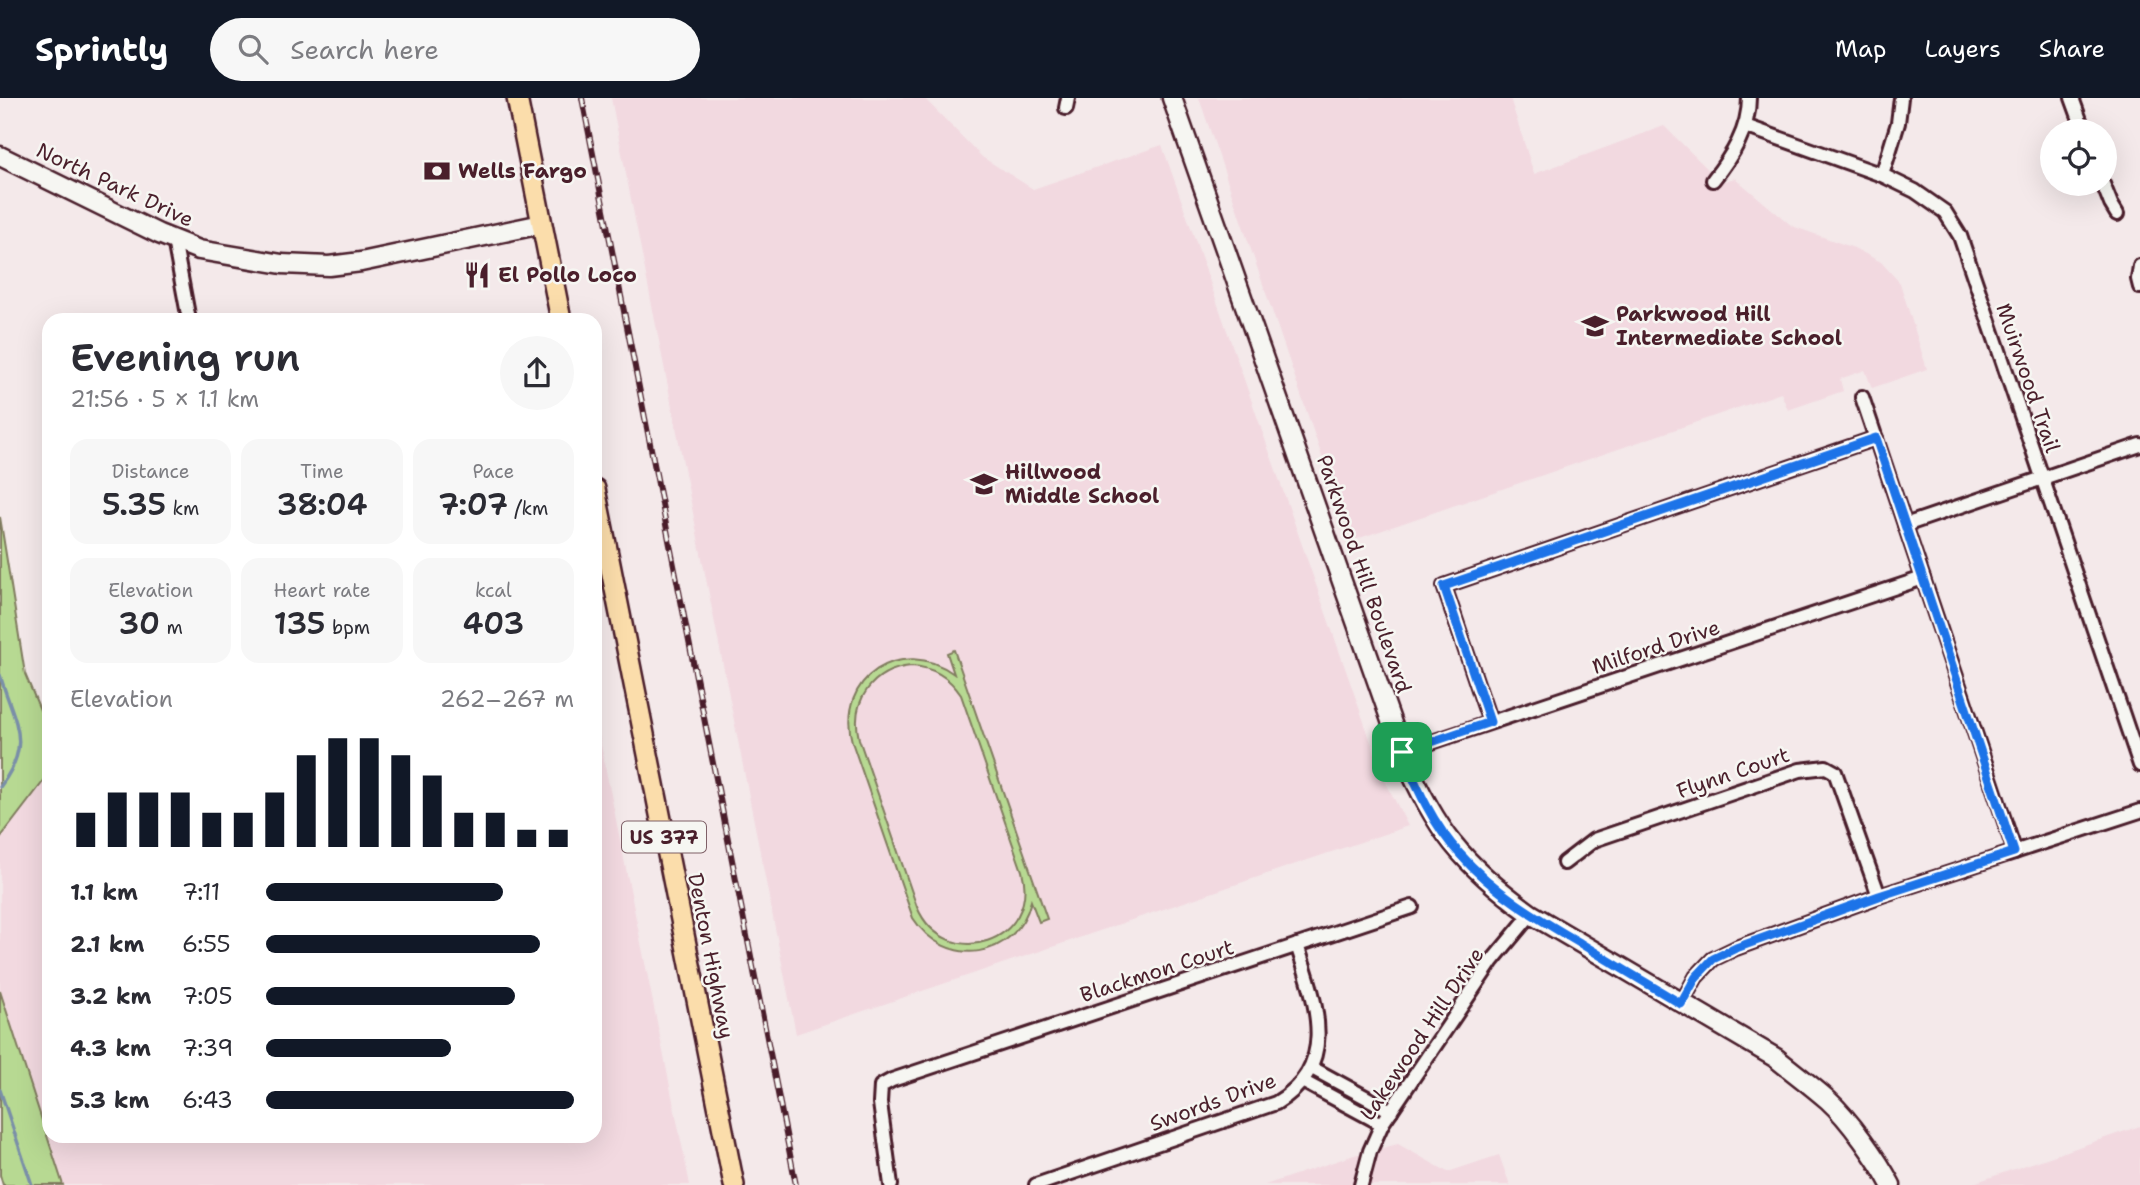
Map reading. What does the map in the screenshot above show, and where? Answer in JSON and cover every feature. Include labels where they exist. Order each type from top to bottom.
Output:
[{"type":"main road","points":[[517,98],[560,313]]},
{"type":"main road","name":"Denton Highway","points":[[602,524],[734,1185]]},
{"type":"street","name":"Parkwood Hill Boulevard","points":[[1172,98],[1402,752],[1417,788],[1437,824],[1460,854],[1495,888],[1531,914],[1776,1058],[1830,1102],[1891,1185]]},
{"type":"street","points":[[1713,180],[1731,156],[1745,126],[1749,98]]},
{"type":"street","points":[[1882,175],[1898,123],[1901,98]]},
{"type":"street","points":[[2072,98],[2080,119]]},
{"type":"street","name":"Muirwood Trail","points":[[1745,126],[1882,175],[1915,191],[1945,212],[1960,236],[2140,765]]},
{"type":"street","name":"North Park Drive","points":[[0,156],[199,250],[282,264],[329,266],[361,262],[542,224]]},
{"type":"street","points":[[2107,196],[2117,214]]},
{"type":"street","points":[[174,240],[188,313]]},
{"type":"street","points":[[2140,266],[2140,287]]},
{"type":"street","points":[[1862,397],[2014,852]]},
{"type":"street","points":[[1490,722],[1444,586],[1876,438]]},
{"type":"street","points":[[1905,525],[2140,445]]},
{"type":"street","name":"Milford Drive","points":[[1402,752],[1923,578]]},
{"type":"street","name":"Flynn Court","points":[[1564,863],[1594,840],[1800,770],[1826,767],[1835,772],[1879,896]]},
{"type":"street","points":[[1681,1004],[1696,977],[1713,959],[1752,942],[1879,896],[2140,811]]},
{"type":"street","name":"Blackmon Court","points":[[891,1185],[880,1103],[881,1086],[913,1072],[1412,907]]},
{"type":"street","name":"Lakewood Hill Drive","points":[[1361,1185],[1370,1151],[1382,1124],[1492,961],[1531,914]]},
{"type":"street","name":"Swords Drive","points":[[1036,1185],[1276,1103],[1293,1093],[1304,1082],[1312,1068],[1318,1033],[1313,993],[1297,945]]},
{"type":"street","points":[[1312,1068],[1391,1111]]},
{"type":"street","points":[[1304,1082],[1382,1124]]},
{"type":"shaded area","name":"Hillwood Middle School","points":[[611,98],[924,98],[982,157],[1033,189],[1162,145],[1384,779],[1408,826],[796,1034]]},
{"type":"shaded area","name":"Parkwood Hill Intermediate School","points":[[1199,98],[1510,98],[1534,174],[1664,126],[1721,182],[1735,178],[1792,226],[1854,248],[1881,262],[1900,283],[1927,369],[1872,388],[1865,370],[1840,379],[1843,391],[1788,410],[1781,393],[1351,541]]},
{"type":"shaded area","points":[[602,751],[690,1185],[63,1185],[49,1143],[602,1143]]},
{"type":"shaded area","points":[[42,783],[42,1120],[0,991],[0,838]]},
{"type":"shaded area","points":[[2140,1126],[2140,1185],[1968,1185]]},
{"type":"shaded area","points":[[1398,1144],[1448,1172],[1499,1155],[1510,1185],[1265,1185],[1354,1155]]},
{"type":"green space","points":[[0,517],[25,674],[40,710],[42,709],[42,783],[0,838]]},
{"type":"green space","points":[[954,650],[1047,919],[1039,922],[1031,901],[1023,921],[1011,936],[996,946],[979,951],[961,951],[943,946],[927,935],[913,918],[852,742],[849,719],[853,699],[863,682],[877,669],[894,662],[914,659],[934,663],[954,674],[947,653]],"holes":[[[911,666],[940,674],[961,695],[1022,871],[1024,896],[1018,916],[1005,931],[987,941],[968,944],[948,940],[931,928],[917,907],[859,739],[858,712],[867,690],[885,674]]]},
{"type":"green space","points":[[0,991],[42,1120],[42,1143],[49,1143],[63,1185],[3,1185],[0,1175]]},
{"type":"waterway","points":[[0,675],[15,720],[19,744],[10,771],[0,787]]},
{"type":"waterway","points":[[0,1090],[32,1185]]},
{"type":"railway","points":[[582,98],[796,1185]]},
{"type":"place","name":"Wells Fargo","points":[[437,171]]},
{"type":"place","name":"El Pollo Loco","points":[[477,275]]},
{"type":"place","name":"Parkwood Hill Intermediate School","points":[[1595,326]]},
{"type":"place","name":"Hillwood Middle School","points":[[984,484]]},
{"type":"route","points":[[1876,438],[2014,852],[1879,896],[1736,948],[1713,959],[1696,977],[1681,1004],[1531,914],[1495,888],[1460,854],[1437,824],[1417,788],[1402,752],[1490,722],[1444,586],[1876,438]]}]
